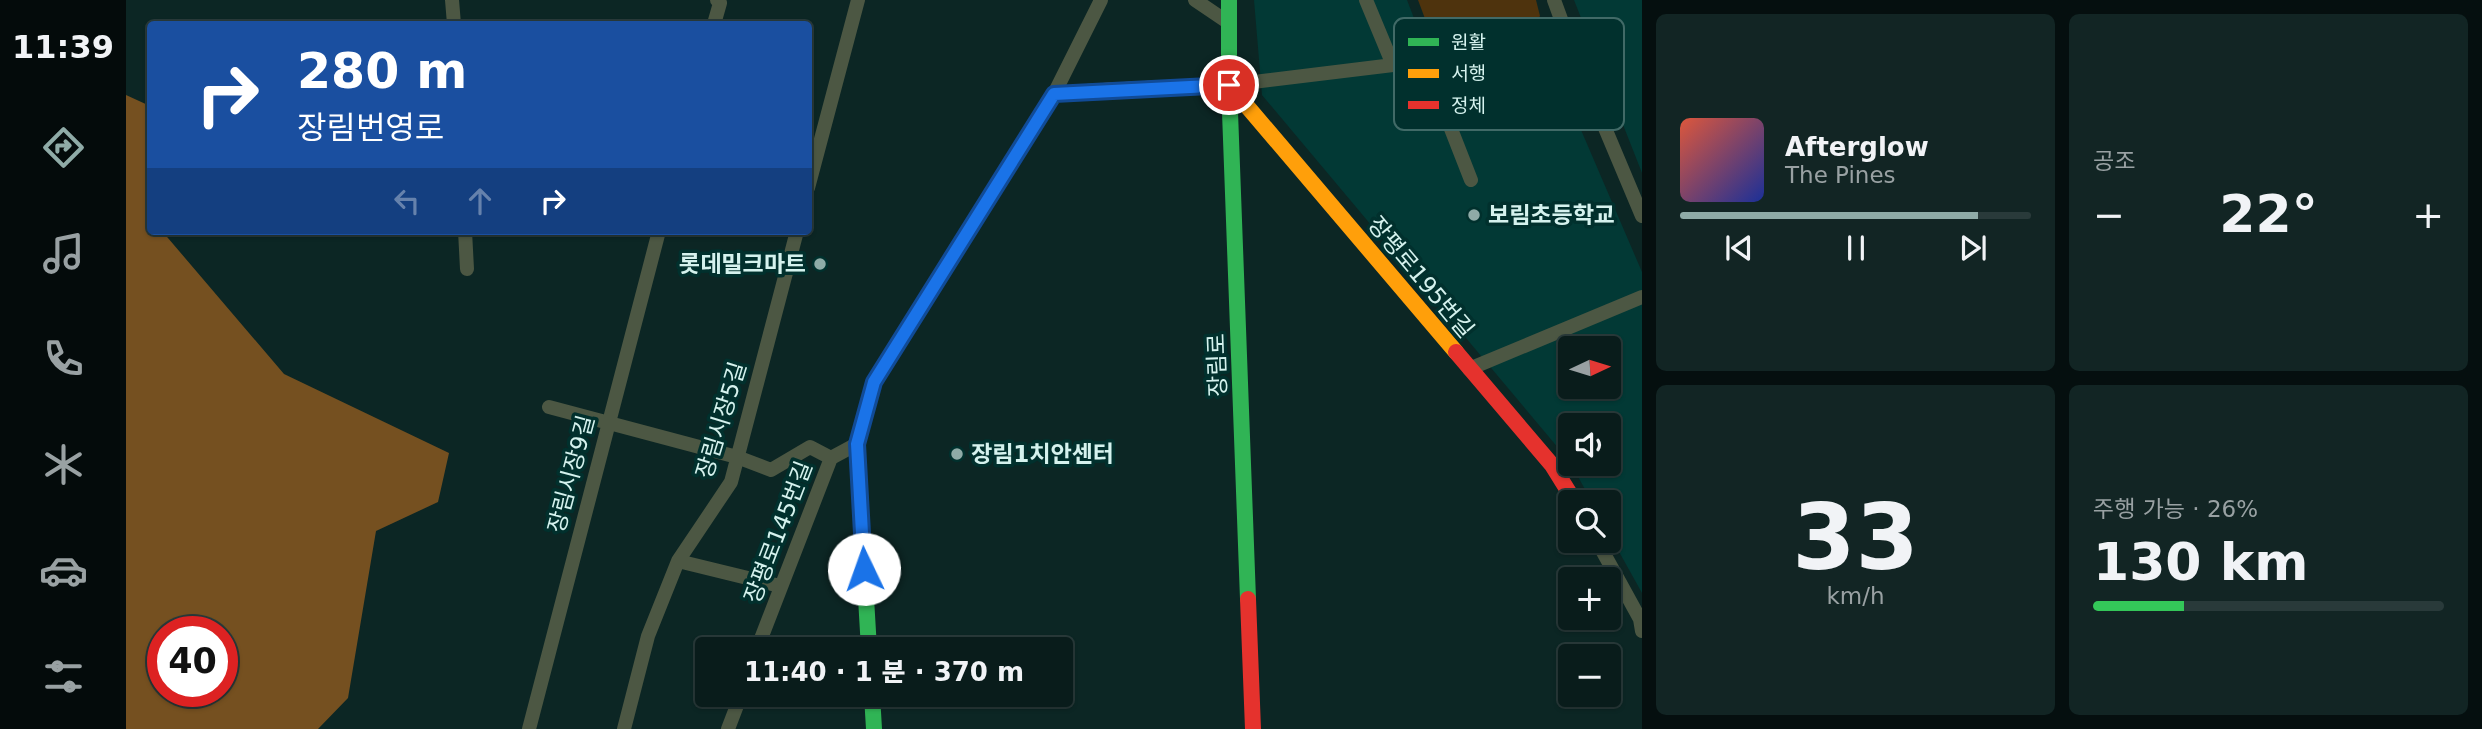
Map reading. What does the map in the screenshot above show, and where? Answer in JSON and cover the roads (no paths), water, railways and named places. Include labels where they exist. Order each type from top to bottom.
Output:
[{"type":"street","points":[[452,0],[454,21]]},
{"type":"street","points":[[715,21],[720,3],[718,0]]},
{"type":"street","points":[[812,173],[858,0]]},
{"type":"street","points":[[868,637],[857,444],[874,382],[1054,94],[1101,0]]},
{"type":"street","points":[[1195,0],[1229,23]]},
{"type":"street","name":"장림로","points":[[1229,0],[1229,85],[1253,729]]},
{"type":"street","points":[[1054,94],[1229,85],[1393,65],[1366,0]]},
{"type":"street","points":[[1554,0],[1561,18]]},
{"type":"street","name":"장평로195번길","points":[[1229,85],[1552,465],[1568,490]]},
{"type":"street","points":[[1451,130],[1471,180]]},
{"type":"street","points":[[1606,130],[1642,216]]},
{"type":"street","points":[[465,235],[467,269]]},
{"type":"street","name":"장림시장9길","points":[[528,729],[658,235]]},
{"type":"street","name":"장림시장5길","points":[[624,729],[648,636],[678,561],[731,482],[796,235]]},
{"type":"street","points":[[1469,369],[1642,297]]},
{"type":"street","points":[[549,407],[737,457],[771,470],[810,447],[831,458]]},
{"type":"street","name":"장평로145번길","points":[[761,637],[831,458],[857,444]]},
{"type":"street","points":[[1604,553],[1640,619],[1642,631]]},
{"type":"street","points":[[678,561],[780,586]]},
{"type":"street","points":[[728,729],[736,707]]},
{"type":"street","points":[[873,707],[874,729]]},
{"type":"place","name":"보림초등학교","points":[[1474,215]]},
{"type":"place","name":"롯데밀크마트","points":[[820,264]]},
{"type":"place","name":"장림1치안센터","points":[[957,454]]}]
